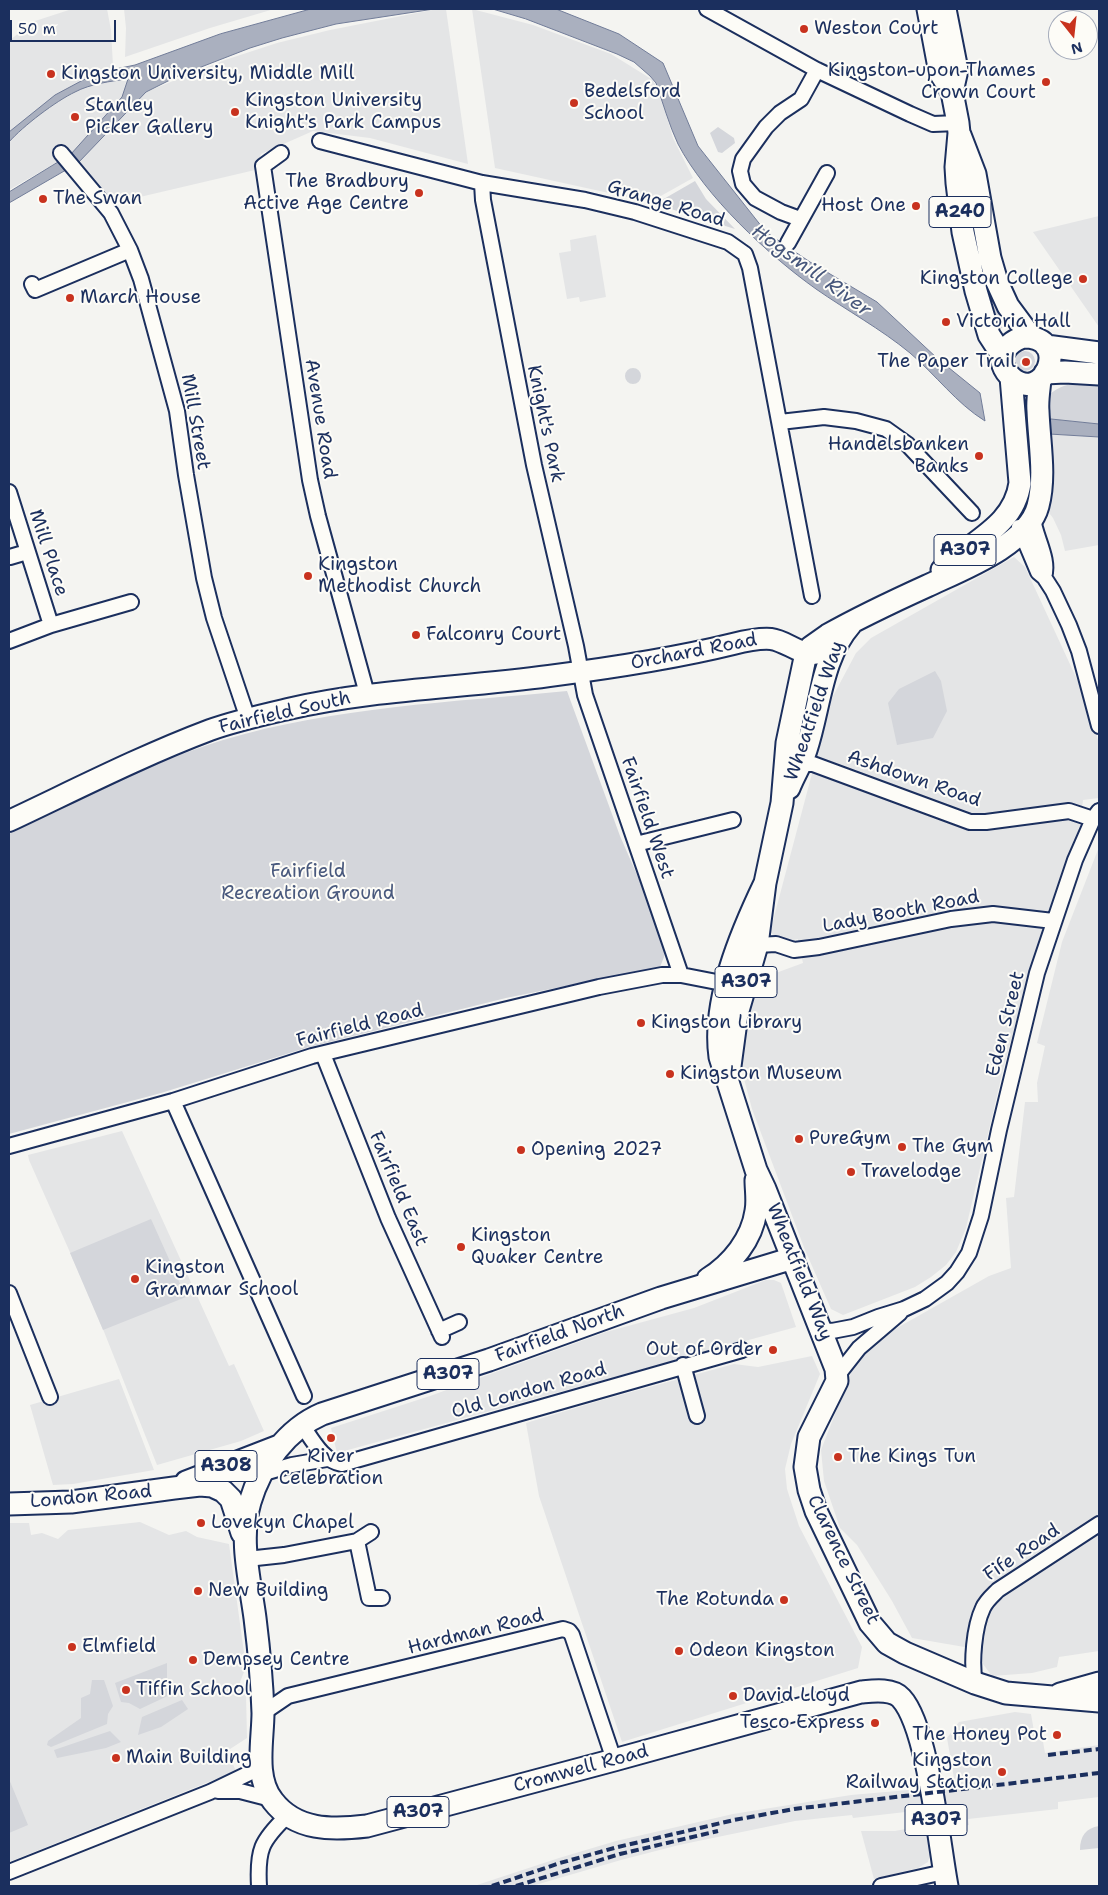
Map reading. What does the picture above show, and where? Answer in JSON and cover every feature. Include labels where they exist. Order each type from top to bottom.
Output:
[{"type":"main road","name":"A240","points":[[928,9],[940,73],[952,92],[958,128],[975,174],[990,258],[997,282],[1008,306],[1039,341]]},
{"type":"main road","name":"A240","points":[[945,9],[958,70],[952,92]]},
{"type":"main road","name":"A240","points":[[958,128],[956,167],[961,222],[976,291],[989,335],[1002,355]]},
{"type":"main road","points":[[1099,353],[1023,337],[1008,346],[1002,355],[1002,365],[1011,377],[1016,381],[1028,384],[1043,376],[1065,372],[1099,374]]},
{"type":"main road","points":[[1027,526],[1038,507],[1041,490],[1037,408],[1043,376],[1050,362],[1039,341]]},
{"type":"main road","name":"Wheatfield Way","points":[[926,586],[950,562],[1007,517],[1018,494],[1020,483],[1011,377]]},
{"type":"main road","name":"Wheatfield Way","points":[[800,764],[786,743],[806,653],[817,642],[852,622],[997,551],[1027,526]]},
{"type":"main road","name":"Wheatfield Way","points":[[729,1081],[730,1055],[738,1014],[757,945],[764,883],[782,803],[800,764],[836,643],[852,622]]},
{"type":"main road","name":"Wheatfield Way","points":[[764,883],[745,925],[727,984],[719,1023],[718,1045],[720,1057],[756,1170],[822,1330],[837,1376]]},
{"type":"main road","name":"Wheatfield Way","points":[[693,1288],[730,1262],[751,1230],[757,1209],[756,1170]]},
{"type":"main road","name":"Fairfield North","points":[[279,1446],[302,1425],[322,1414],[489,1360],[611,1315],[793,1258]]},
{"type":"main road","name":"Clarence Street","points":[[837,1376],[809,1437],[804,1467],[809,1490],[831,1543],[870,1624],[887,1643],[905,1653],[975,1683],[1006,1693],[1099,1701]]},
{"type":"main road","name":"A307","points":[[279,1446],[250,1502],[246,1549],[260,1654],[263,1713],[262,1766],[264,1780],[271,1800],[287,1816]]},
{"type":"main road","name":"A308","points":[[174,1488],[214,1470],[279,1446]]},
{"type":"main road","name":"A308","points":[[174,1488],[200,1485],[212,1486],[223,1491],[233,1502],[246,1549]]},
{"type":"main road","name":"London Road","points":[[9,1504],[71,1502],[174,1488]]},
{"type":"main road","points":[[1052,1697],[1099,1683]]},
{"type":"main road","name":"Cromwell Road","points":[[287,1816],[305,1825],[325,1828],[366,1826],[851,1695],[875,1691],[889,1692],[900,1697],[911,1714],[926,1767],[945,1879]]},
{"type":"street","points":[[707,9],[817,70],[933,124],[958,128]]},
{"type":"street","points":[[800,219],[781,212],[755,198],[743,184],[740,171],[743,159],[766,127],[780,113],[801,99],[817,70]]},
{"type":"street","name":"Grange Road","points":[[320,141],[482,183],[585,200],[635,212],[728,242],[745,254],[750,268],[812,596]]},
{"type":"street","name":"Avenue Road","points":[[281,153],[263,166],[306,458],[318,516],[367,694]]},
{"type":"street","name":"Mill Street","points":[[66,159],[111,213],[130,250],[141,279],[177,411],[204,578],[214,618],[248,719]]},
{"type":"street","points":[[788,243],[827,173]]},
{"type":"street","name":"Knight's Park","points":[[482,183],[483,200],[513,363],[534,465],[576,646],[580,672]]},
{"type":"street","points":[[32,284],[35,290],[130,250]]},
{"type":"street","points":[[780,422],[824,417],[856,421],[886,429],[907,444],[972,513]]},
{"type":"street","name":"Mill Place","points":[[9,492],[50,625]]},
{"type":"street","points":[[1013,506],[1027,526],[1035,531],[1047,569],[1044,577],[1053,591],[1072,634],[1099,726]]},
{"type":"street","points":[[10,557],[27,552]]},
{"type":"street","name":"Mill Place","points":[[9,640],[50,625],[131,602]]},
{"type":"street","name":"Orchard Road","points":[[580,672],[691,655],[760,639],[772,639],[787,643],[806,653]]},
{"type":"street","points":[[806,653],[816,655],[836,643]]},
{"type":"street","name":"Fairfield South","points":[[9,820],[211,729],[288,708],[367,694],[580,672]]},
{"type":"street","name":"Fairfield West","points":[[580,672],[584,682],[585,695],[681,975]]},
{"type":"street","name":"Ashdown Road","points":[[800,764],[970,822],[986,822],[1069,811],[1096,815]]},
{"type":"street","name":"Eden Street","points":[[969,1253],[981,1216],[999,1130],[1037,973],[1075,860],[1096,815]]},
{"type":"street","points":[[636,844],[733,820]]},
{"type":"street","name":"Lady Booth Road","points":[[757,945],[776,944],[794,950],[825,946],[951,919],[992,914],[1053,921]]},
{"type":"street","name":"Fairfield Road","points":[[9,1146],[173,1101],[322,1054],[599,986],[662,975],[681,975],[727,984]]},
{"type":"street","name":"Fairfield East","points":[[322,1054],[388,1218],[440,1334],[459,1322]]},
{"type":"street","points":[[173,1101],[304,1396]]},
{"type":"street","name":"Clarence Street","points":[[822,1330],[832,1331],[853,1327],[904,1309],[925,1299],[947,1283],[957,1272],[969,1253]]},
{"type":"street","points":[[9,1293],[50,1397]]},
{"type":"street","name":"Clarence Street","points":[[837,1376],[859,1348],[904,1309]]},
{"type":"street","name":"Old London Road","points":[[264,1473],[292,1465],[327,1459],[342,1464],[389,1452],[742,1350]]},
{"type":"street","points":[[683,1366],[697,1416]]},
{"type":"street","points":[[302,1425],[327,1459]]},
{"type":"street","name":"Fife Road","points":[[975,1683],[972,1664],[979,1620],[987,1602],[998,1590],[1099,1524]]},
{"type":"street","points":[[246,1549],[284,1555],[357,1541],[371,1532]]},
{"type":"street","points":[[357,1541],[369,1598],[382,1598]]},
{"type":"street","name":"Hardman Road","points":[[263,1713],[288,1696],[564,1629],[572,1635],[614,1760]]},
{"type":"street","points":[[9,1872],[210,1792],[262,1766]]},
{"type":"street","points":[[210,1792],[240,1791],[271,1800]]},
{"type":"street","points":[[259,1886],[258,1859],[261,1847],[266,1838],[287,1816]]},
{"type":"street","points":[[881,1886],[945,1879]]},
{"type":"shaded area","name":"Kingston University Knight's Park Campus","points":[[72,9],[107,9],[111,30],[113,66],[146,92],[225,60],[277,43],[330,30],[437,9],[446,9],[468,164],[370,138],[313,131],[261,154],[255,170],[110,204],[66,157],[9,190],[9,41],[32,22]]},
{"type":"shaded area","points":[[124,9],[274,9],[210,28],[125,57],[126,28]]},
{"type":"shaded area","name":"Bedelsford School","points":[[472,9],[533,25],[611,54],[653,80],[660,94],[673,138],[693,178],[650,202],[495,168]]},
{"type":"shaded area","name":"Kingston College","points":[[1099,216],[1099,327],[1033,232]]},
{"type":"shaded area","points":[[596,235],[606,297],[580,302],[579,297],[567,299],[559,253],[571,251],[570,240]]},
{"type":"shaded area","points":[[1049,434],[1099,437],[1099,545],[1065,551],[1061,535],[1053,518],[1046,509]]},
{"type":"shaded area","points":[[1014,557],[1025,567],[1081,688],[1099,743],[1099,798],[1083,800],[1080,827],[1035,953],[1002,1074],[966,1228],[956,1252],[946,1265],[915,1287],[843,1315],[831,1309],[805,1250],[752,1109],[743,1075],[740,1046],[754,988],[765,977],[803,963],[798,939],[782,942],[770,932],[832,698],[856,653],[871,638]]},
{"type":"shaded area","points":[[1099,847],[1099,1651],[1059,1657],[1057,1667],[1032,1673],[992,1676],[983,1664],[982,1650],[912,1638],[892,1601],[857,1545],[840,1528],[824,1481],[821,1450],[856,1360],[881,1337],[989,1276],[1011,1268],[1006,1198],[1014,1197],[1025,1102],[1038,1102],[1037,1083],[1045,1046],[1037,1043],[1062,942]]},
{"type":"shaded area","name":"Kingston Grammar School","points":[[122,1131],[229,1366],[234,1364],[264,1431],[241,1441],[157,1465],[93,1304],[28,1155]]},
{"type":"shaded area","points":[[766,1280],[774,1280],[781,1283],[796,1327],[337,1453],[331,1428],[430,1396],[606,1332],[694,1308]]},
{"type":"shaded area","points":[[812,1356],[820,1374],[791,1444],[785,1469],[787,1489],[799,1526],[862,1647],[858,1668],[622,1742],[539,1496],[526,1423],[734,1364],[758,1367]]},
{"type":"shaded area","points":[[119,1379],[154,1470],[73,1484],[53,1485],[30,1405]]},
{"type":"shaded area","name":"Tiffin School","points":[[140,1522],[169,1535],[186,1531],[197,1537],[229,1544],[246,1667],[240,1682],[246,1694],[247,1738],[227,1751],[236,1771],[9,1862],[9,1523],[29,1523],[31,1535],[42,1533],[58,1539],[68,1530]]},
{"type":"shaded area","points":[[1015,1712],[1031,1714],[1035,1737],[1042,1736],[1045,1753],[1099,1745],[1099,1797],[1058,1802],[1058,1809],[968,1819],[969,1825],[961,1826],[958,1806],[853,1818],[852,1815],[795,1821],[679,1845],[532,1886],[474,1886],[616,1841],[733,1814],[851,1795],[943,1787],[942,1780],[954,1778],[947,1738],[959,1722]]},
{"type":"shaded area","points":[[926,1825],[930,1855],[928,1862],[918,1868],[874,1879],[861,1831],[895,1831]]},
{"type":"green space","points":[[718,127],[734,138],[735,143],[722,153],[718,152],[710,133]]},
{"type":"green space","points":[[695,181],[706,199],[735,229],[655,204]]},
{"type":"green space","points":[[980,245],[993,299],[1008,324],[1000,329],[992,316],[975,246]]},
{"type":"green space","points":[[1025,351],[1032,354],[1035,361],[1032,368],[1025,371],[1018,368],[1015,361],[1018,354]]},
{"type":"green space","points":[[633,368],[641,376],[633,384],[625,376]]},
{"type":"green space","points":[[1082,383],[1099,386],[1099,424],[1051,419],[1049,395],[1056,389],[1064,386]]},
{"type":"green space","points":[[935,671],[941,681],[947,711],[933,738],[897,745],[888,703],[899,689]]},
{"type":"green space","name":"Fairfield Recreation Ground","points":[[567,691],[620,836],[666,941],[664,957],[660,967],[506,998],[309,1047],[161,1093],[9,1134],[9,834],[115,783],[168,760],[223,740],[265,729],[308,720],[394,707]]},
{"type":"green space","points":[[151,1219],[186,1297],[103,1330],[70,1253]]},
{"type":"green space","points":[[167,1663],[167,1681],[174,1693],[140,1709],[129,1703],[121,1702],[115,1683]]},
{"type":"green space","points":[[92,1680],[104,1680],[113,1706],[108,1714],[107,1724],[51,1747],[47,1745],[48,1741],[81,1718],[81,1698],[90,1694]]},
{"type":"green space","points":[[182,1700],[188,1709],[161,1727],[138,1735],[142,1717]]},
{"type":"green space","points":[[110,1731],[121,1742],[106,1748],[57,1758],[54,1750]]},
{"type":"green space","points":[[9,1779],[28,1825],[9,1833]]},
{"type":"green space","points":[[1099,1826],[1099,1848],[1080,1850],[1081,1841],[1087,1831]]},
{"type":"water","points":[[311,9],[434,9],[336,24],[282,38],[250,48],[178,76],[146,92],[78,163],[9,203],[9,192],[71,154],[122,97],[128,79],[94,85],[67,96],[31,122],[9,142],[9,132],[55,95],[83,80],[111,70],[135,65],[220,34]]},
{"type":"water","name":"Hogsmill River","points":[[493,9],[556,9],[619,34],[663,63],[698,146],[766,232],[810,262],[877,302],[938,359],[980,393],[985,421],[955,397],[910,353],[797,275],[739,223],[704,184],[690,164],[675,137],[656,83],[634,62],[526,19]]},
{"type":"water","points":[[1051,419],[1099,424],[1099,437],[1049,434]]},
{"type":"railway","points":[[1048,1755],[1099,1749]]},
{"type":"railway","points":[[492,1886],[560,1863],[618,1847],[734,1820],[794,1809],[1099,1773]]},
{"type":"railway","points":[[516,1886],[620,1854],[718,1831]]},
{"type":"place","name":"Weston Court","points":[[804,29]]},
{"type":"place","name":"Kingston University, Middle Mill","points":[[51,74]]},
{"type":"place","name":"Kingston-upon-Thames Crown Court","points":[[1046,82]]},
{"type":"place","name":"Bedelsford School","points":[[574,103]]},
{"type":"place","name":"Kingston University Knight's Park Campus","points":[[235,112]]},
{"type":"place","name":"Stanley Picker Gallery","points":[[75,117]]},
{"type":"place","name":"The Bradbury Active Age Centre","points":[[419,193]]},
{"type":"place","name":"The Swan","points":[[43,199]]},
{"type":"place","name":"Host One","points":[[916,206]]},
{"type":"place","name":"Kingston College","points":[[1083,279]]},
{"type":"place","name":"March House","points":[[70,298]]},
{"type":"place","name":"Victoria Hall","points":[[946,322]]},
{"type":"place","name":"The Paper Trail","points":[[1026,362]]},
{"type":"place","name":"Handelsbanken Banks","points":[[979,456]]},
{"type":"place","name":"Kingston Methodist Church","points":[[308,576]]},
{"type":"place","name":"Falconry Court","points":[[416,635]]},
{"type":"place","name":"Kingston Library","points":[[641,1023]]},
{"type":"place","name":"Kingston Museum","points":[[670,1074]]},
{"type":"place","name":"PureGym","points":[[799,1139]]},
{"type":"place","name":"The Gym","points":[[902,1147]]},
{"type":"place","name":"Opening 2027","points":[[521,1150]]},
{"type":"place","name":"Travelodge","points":[[851,1172]]},
{"type":"place","name":"Kingston Quaker Centre","points":[[461,1247]]},
{"type":"place","name":"Kingston Grammar School","points":[[135,1279]]},
{"type":"place","name":"Out of Order","points":[[773,1350]]},
{"type":"place","name":"River Celebration","points":[[331,1438]]},
{"type":"place","name":"The Kings Tun","points":[[838,1457]]},
{"type":"place","name":"Lovekyn Chapel","points":[[201,1523]]},
{"type":"place","name":"New Building","points":[[198,1591]]},
{"type":"place","name":"The Rotunda","points":[[784,1600]]},
{"type":"place","name":"Elmfield","points":[[72,1647]]},
{"type":"place","name":"Odeon Kingston","points":[[679,1651]]},
{"type":"place","name":"Dempsey Centre","points":[[193,1660]]},
{"type":"place","name":"Tiffin School","points":[[126,1690]]},
{"type":"place","name":"David Lloyd","points":[[733,1696]]},
{"type":"place","name":"Tesco Express","points":[[875,1723]]},
{"type":"place","name":"The Honey Pot","points":[[1057,1735]]},
{"type":"place","name":"Main Building","points":[[116,1758]]},
{"type":"place","name":"Kingston Railway Station","points":[[1002,1772]]}]
